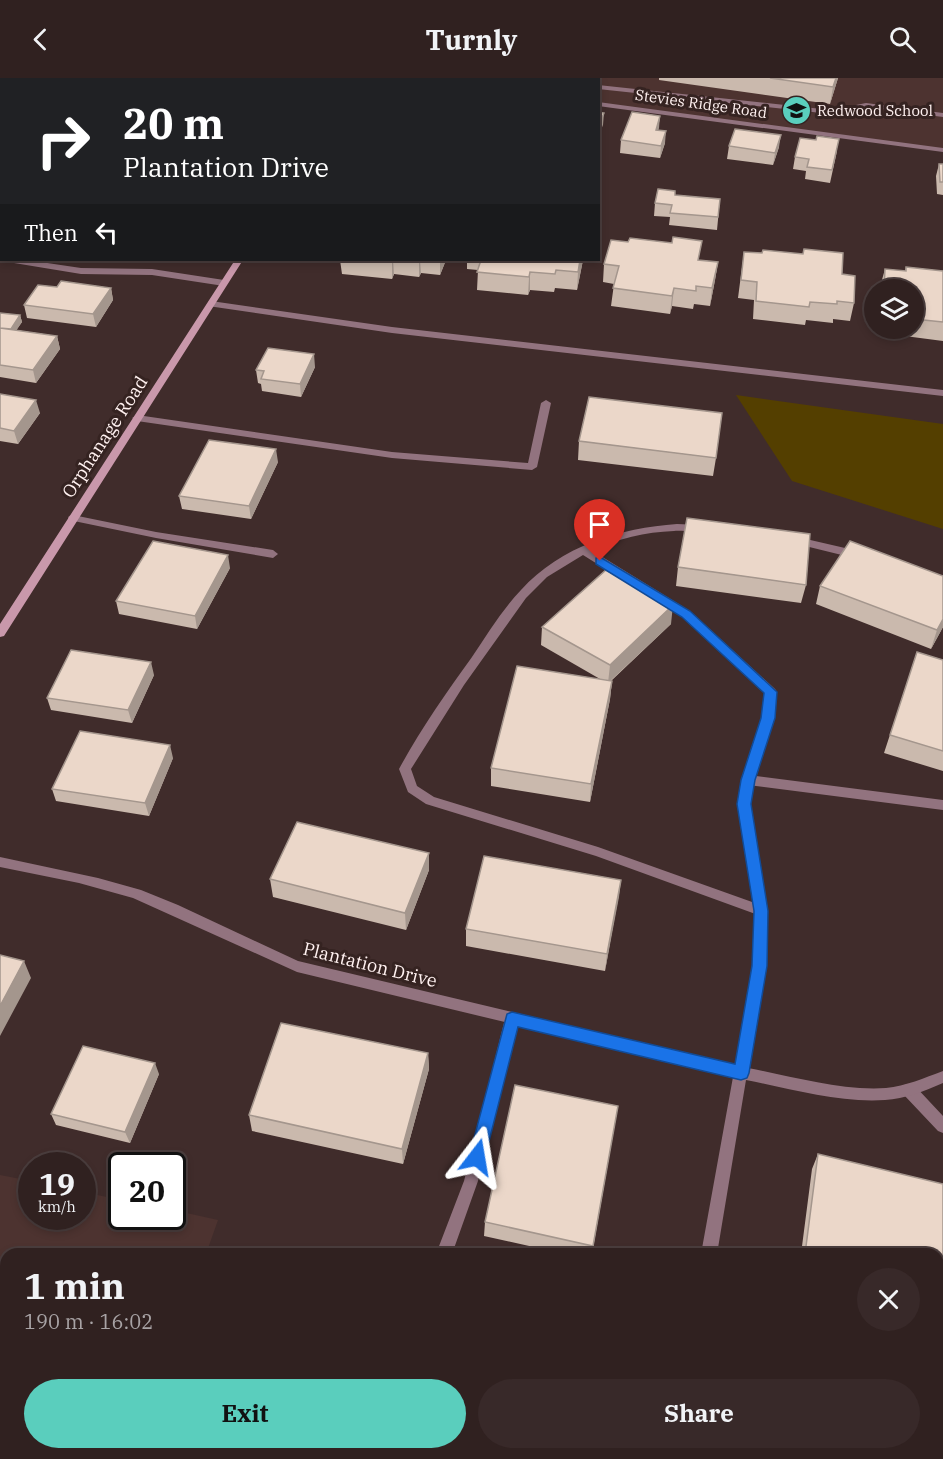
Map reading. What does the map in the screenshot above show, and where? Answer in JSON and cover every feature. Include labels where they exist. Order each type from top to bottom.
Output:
[{"type":"main road","name":"Orphanage Road","points":[[0,633],[238,261]]},
{"type":"street","points":[[600,87],[831,112],[866,105],[943,115]]},
{"type":"street","name":"Stevies Ridge Road","points":[[600,104],[943,150]]},
{"type":"street","points":[[20,261],[81,271],[152,272],[224,283]]},
{"type":"street","points":[[211,304],[392,330],[943,393]]},
{"type":"street","points":[[137,418],[392,454],[532,466],[546,403]]},
{"type":"street","points":[[74,518],[156,535],[273,554]]},
{"type":"street","points":[[709,528],[645,530],[597,543],[566,559],[526,591],[458,683],[405,769],[411,789],[430,801],[598,852],[761,911]]},
{"type":"street","points":[[783,538],[873,559]]},
{"type":"street","points":[[583,550],[686,614],[771,692],[768,718],[748,780],[744,804],[761,911],[759,966],[710,1248]]},
{"type":"street","points":[[748,780],[943,805]]},
{"type":"street","name":"Plantation Drive","points":[[0,862],[111,886],[156,901],[258,952],[297,966],[741,1073],[844,1092],[885,1094],[909,1090],[943,1077]]},
{"type":"street","points":[[446,1248],[471,1180],[512,1019]]},
{"type":"street","points":[[909,1090],[943,1126]]},
{"type":"shaded area","name":"Redwood School","points":[[600,78],[943,78],[943,150],[600,104]]},
{"type":"shaded area","points":[[736,395],[943,424],[943,529],[792,481]]},
{"type":"shaded area","points":[[0,1175],[18,1178],[18,1230],[96,1230],[96,1195],[108,1197],[108,1230],[186,1230],[186,1213],[218,1220],[208,1248],[0,1248]]},
{"type":"building","points":[[770,78],[836,78],[833,87]]},
{"type":"building","points":[[632,112],[660,116],[656,130],[666,131],[661,146],[621,140]]},
{"type":"building","points":[[735,129],[781,135],[775,153],[729,146]]},
{"type":"building","points":[[817,136],[839,139],[832,170],[807,167],[809,159],[795,157],[800,138],[816,140]]},
{"type":"building","points":[[939,164],[943,164],[943,182],[940,182]]},
{"type":"building","points":[[658,189],[675,191],[675,195],[720,199],[718,217],[670,213],[672,205],[655,203]]},
{"type":"building","points":[[673,237],[702,241],[698,260],[718,262],[712,288],[696,286],[696,291],[674,288],[672,296],[613,288],[619,266],[604,264],[611,240],[628,242],[630,238],[672,243]]},
{"type":"building","points":[[804,249],[843,253],[842,274],[855,276],[854,303],[810,302],[809,307],[756,301],[757,282],[741,280],[744,252],[762,253],[763,250],[803,254]]},
{"type":"building","points":[[481,261],[580,261],[578,272],[556,270],[555,274],[530,272],[529,277],[477,272]]},
{"type":"building","points":[[906,267],[943,271],[943,322],[924,320],[924,279],[885,279],[885,269],[906,271]]},
{"type":"building","points":[[61,281],[111,288],[93,314],[24,305],[38,285],[57,287]]},
{"type":"building","points":[[0,313],[20,315],[11,329],[0,328]]},
{"type":"building","points":[[0,328],[57,336],[33,370],[0,365]]},
{"type":"building","points":[[268,348],[314,354],[300,384],[261,379],[264,371],[256,370]]},
{"type":"building","points":[[0,394],[36,400],[14,431],[0,428]]},
{"type":"building","points":[[589,397],[722,413],[716,458],[579,441]]},
{"type":"building","points":[[209,440],[276,449],[249,506],[179,496]]},
{"type":"building","points":[[687,518],[810,534],[806,585],[678,567]]},
{"type":"building","points":[[153,541],[228,555],[195,616],[116,601]]},
{"type":"building","points":[[850,541],[943,576],[943,619],[937,630],[820,586]]},
{"type":"building","points":[[606,570],[673,605],[610,665],[542,627]]},
{"type":"building","points":[[71,650],[151,662],[128,710],[47,698]]},
{"type":"building","points":[[917,652],[943,660],[943,751],[890,735]]},
{"type":"building","points":[[517,666],[612,681],[591,784],[491,768]]},
{"type":"building","points":[[80,731],[170,745],[145,803],[52,789]]},
{"type":"building","points":[[297,822],[429,853],[405,913],[270,879]]},
{"type":"building","points":[[484,856],[621,880],[607,954],[466,929]]},
{"type":"building","points":[[0,955],[24,961],[0,1006]]},
{"type":"building","points":[[281,1023],[428,1053],[402,1149],[249,1115]]},
{"type":"building","points":[[83,1046],[155,1063],[125,1132],[51,1114]]},
{"type":"building","points":[[515,1085],[618,1106],[593,1246],[485,1222]]},
{"type":"building","points":[[818,1154],[943,1184],[943,1248],[806,1248]]},
{"type":"place","name":"Redwood School","points":[[796,111]]},
{"type":"route","points":[[477,1157],[512,1019],[741,1073],[759,966],[761,911],[744,804],[748,780],[768,718],[771,692],[686,614],[600,561]]}]
